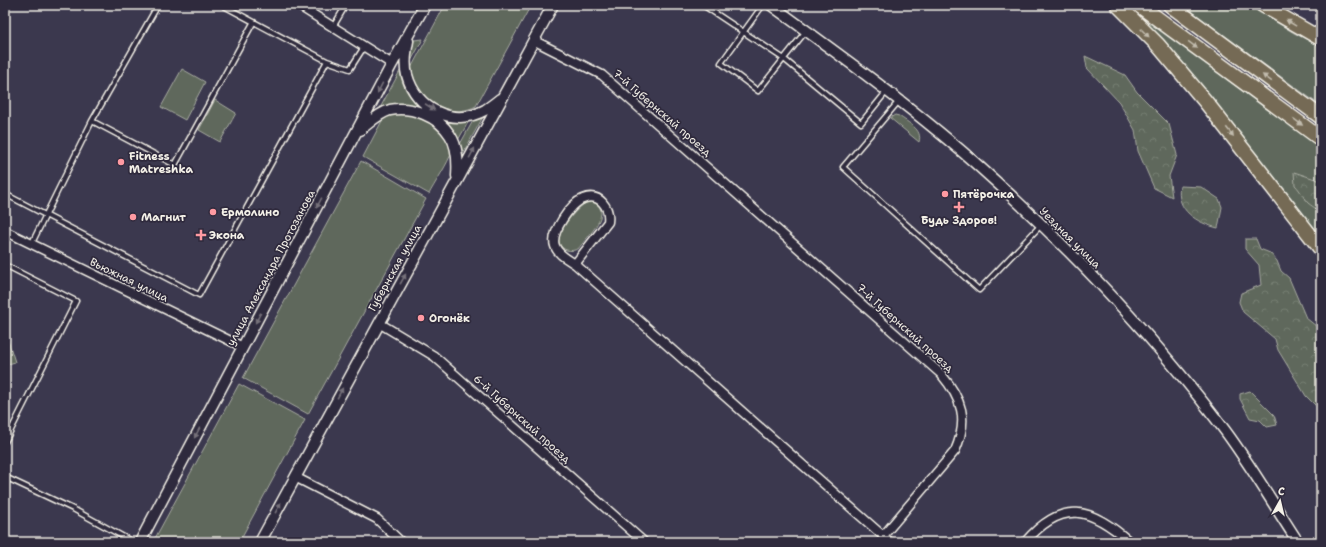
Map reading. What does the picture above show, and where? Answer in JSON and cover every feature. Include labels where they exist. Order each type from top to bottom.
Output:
[{"type":"highway","points":[[1118,5],[1158,45],[1206,101],[1321,249]]},
{"type":"highway","points":[[1139,5],[1321,139]]},
{"type":"highway","points":[[1170,5],[1321,117]]},
{"type":"main road","points":[[1262,5],[1321,39]]},
{"type":"street","points":[[298,5],[392,64]]},
{"type":"street","name":"улица Александра Протозанова","points":[[140,542],[392,64],[425,5]]},
{"type":"street","name":"Губернская улица","points":[[260,542],[378,323],[553,5]]},
{"type":"street","name":"Уездная улица","points":[[771,5],[899,100],[973,161],[1040,225],[1149,338],[1221,425],[1298,542]]},
{"type":"street","points":[[409,35],[406,55],[407,74],[415,94],[428,108],[446,115],[464,117],[484,110],[502,97]]},
{"type":"street","name":"7-й Губернский проезд","points":[[533,40],[602,75],[941,374],[951,386],[957,396],[962,412],[962,429],[960,440],[948,461],[883,536]]},
{"type":"street","points":[[356,133],[375,118],[390,110],[409,109],[424,114],[437,121],[450,134],[456,148],[458,163],[456,182]]},
{"type":"street","points":[[575,264],[608,222],[609,215],[607,208],[603,202],[596,198],[582,199],[576,204],[554,233],[553,240],[559,253],[575,264],[890,542]]},
{"type":"street","name":"Вьюжная улица","points":[[5,232],[243,347]]},
{"type":"street","name":"6-й Губернский проезд","points":[[378,323],[434,356],[644,542]]},
{"type":"street","points":[[295,477],[377,519],[401,542]]},
{"type":"street","points":[[1025,542],[1048,520],[1070,513],[1092,515],[1102,520],[1130,542]]},
{"type":"lane","points":[[31,245],[92,120],[158,5]]},
{"type":"lane","points":[[222,5],[253,23],[327,61],[350,69],[364,46]]},
{"type":"lane","points":[[333,27],[346,5]]},
{"type":"lane","points":[[703,5],[784,59],[861,123],[887,91]]},
{"type":"lane","points":[[763,5],[721,63],[758,91],[807,31]]},
{"type":"lane","points":[[92,120],[175,165],[253,23]]},
{"type":"lane","points":[[5,194],[46,214],[198,295],[327,61]]},
{"type":"lane","points":[[899,100],[843,167],[979,290],[1040,225]]},
{"type":"lane","points":[[5,265],[76,301],[5,442]]},
{"type":"lane","points":[[5,477],[72,509],[133,542]]},
{"type":"lane","points":[[5,482],[10,479]]},
{"type":"green space","points":[[445,5],[531,5],[476,106],[461,111],[453,111],[437,107],[423,98],[413,80],[411,71],[411,68]]},
{"type":"green space","points":[[1183,5],[1248,5],[1294,33],[1321,47],[1321,106]]},
{"type":"green space","points":[[1134,12],[1321,148],[1321,241]]},
{"type":"green space","points":[[423,39],[410,63],[414,40]]},
{"type":"green space","points":[[1085,56],[1125,75],[1137,92],[1169,124],[1177,155],[1169,176],[1172,197],[1154,188],[1138,151],[1135,130],[1119,102],[1087,68]]},
{"type":"green space","points":[[182,69],[205,82],[185,120],[161,107]]},
{"type":"green space","points":[[400,71],[406,90],[419,106],[393,104],[380,108]]},
{"type":"green space","points":[[215,100],[236,113],[220,142],[199,130]]},
{"type":"green space","points":[[405,113],[427,121],[435,126],[447,138],[450,145],[450,156],[429,194],[363,157],[384,117]]},
{"type":"green space","points":[[484,115],[462,155],[459,146],[474,119]]},
{"type":"green space","points":[[895,115],[899,116],[917,130],[920,137],[919,142],[890,118]]},
{"type":"green space","points":[[440,118],[470,119],[457,142]]},
{"type":"green space","points":[[361,161],[426,199],[308,414],[243,378]]},
{"type":"green space","points":[[1294,172],[1321,181],[1321,216],[1318,210],[1306,201],[1295,185]]},
{"type":"green space","points":[[1180,186],[1201,187],[1219,199],[1222,207],[1218,228],[1202,223],[1184,209],[1179,194]]},
{"type":"green space","points":[[590,201],[598,205],[601,210],[598,224],[578,249],[570,251],[565,249],[559,243],[561,232],[569,219],[580,207]]},
{"type":"green space","points":[[1245,239],[1256,239],[1260,249],[1270,253],[1277,261],[1281,271],[1289,278],[1306,318],[1321,330],[1321,411],[1306,396],[1278,350],[1275,339],[1243,312],[1239,302],[1241,293],[1261,285],[1259,265],[1245,249]]},
{"type":"green space","points":[[5,331],[15,362],[5,365]]},
{"type":"green space","points":[[239,384],[305,420],[239,542],[153,542]]},
{"type":"green space","points":[[1250,391],[1274,415],[1277,425],[1267,427],[1260,420],[1250,418],[1240,399],[1240,394]]},
{"type":"place","name":"Fitness Matreshka","points":[[121,162]]},
{"type":"place","name":"Пятёрочка","points":[[945,194]]},
{"type":"place","name":"Будь Здоров!","points":[[959,207]]},
{"type":"place","name":"Ермолино","points":[[213,212]]},
{"type":"place","name":"Магнит","points":[[133,217]]},
{"type":"place","name":"Экона","points":[[201,235]]},
{"type":"place","name":"Огонёк","points":[[421,318]]}]
